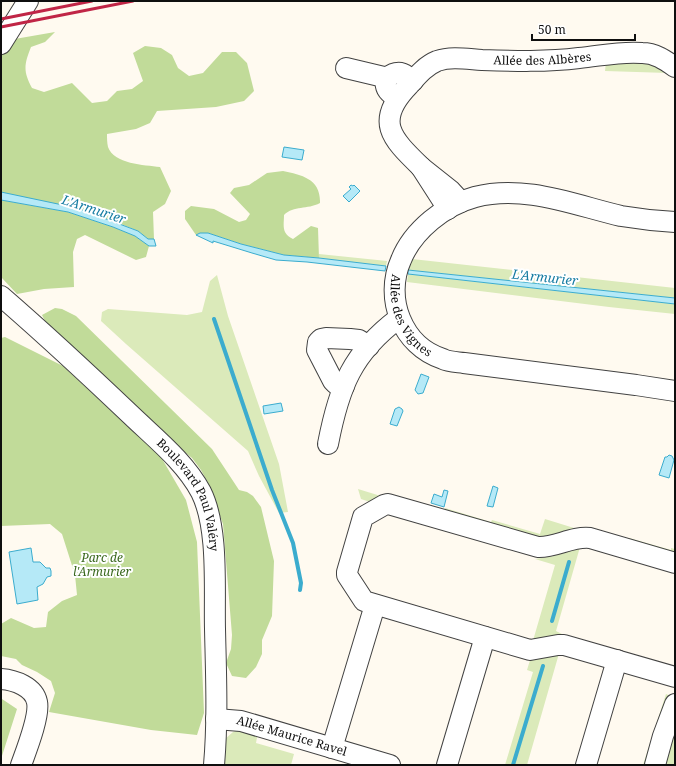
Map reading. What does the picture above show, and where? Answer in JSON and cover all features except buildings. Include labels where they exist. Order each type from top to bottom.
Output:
[{"type":"street","points":[[1,24],[17,2]]},
{"type":"street","points":[[1,44],[17,2]]},
{"type":"street","name":"Allée des Albères","points":[[454,205],[450,190],[421,167],[400,147],[392,134],[390,118],[392,108],[397,98],[431,64],[452,59],[511,61],[577,59],[642,52],[658,56],[675,67]]},
{"type":"street","points":[[346,68],[388,78]]},
{"type":"street","points":[[397,98],[386,87],[388,78],[393,74],[402,74],[413,81]]},
{"type":"street","name":"Allée des Vignes","points":[[675,222],[635,218],[567,201],[524,194],[487,194],[454,205],[423,229],[412,242],[401,260],[396,276],[395,293],[396,307],[405,329],[414,341],[428,352],[442,359],[675,391]]},
{"type":"street","name":"Boulevard Paul Valéry","points":[[1,296],[97,382],[166,448],[186,470],[201,492],[207,506],[213,551],[216,719],[214,765]]},
{"type":"street","points":[[328,444],[334,417],[344,386],[357,360],[378,335],[400,318]]},
{"type":"street","points":[[344,386],[336,384],[333,381],[317,350],[318,342],[321,339],[326,338],[350,339],[359,340],[369,346]]},
{"type":"street","points":[[675,563],[590,538],[582,538],[546,547],[538,547],[390,504],[385,504],[363,517],[347,572],[362,600],[375,605],[530,650],[558,644],[564,645],[675,677]]},
{"type":"street","points":[[332,748],[375,605]]},
{"type":"street","points":[[447,765],[485,637]]},
{"type":"street","points":[[586,765],[617,660]]},
{"type":"street","points":[[1,679],[13,680],[27,688],[35,696],[38,703],[36,716],[21,765]]},
{"type":"street","points":[[655,765],[663,736],[675,706]]},
{"type":"street","name":"Allée Maurice Ravel","points":[[216,719],[241,721],[390,765]]},
{"type":"green space","points":[[55,32],[45,42],[31,47],[26,63],[26,72],[32,88],[44,92],[72,83],[92,103],[107,101],[117,91],[132,89],[143,81],[133,53],[145,46],[161,48],[172,55],[178,68],[189,76],[203,73],[222,52],[236,52],[247,63],[254,91],[244,101],[216,107],[157,111],[150,123],[136,129],[107,134],[108,147],[111,153],[116,157],[130,163],[160,167],[171,191],[165,204],[153,212],[154,239],[148,239],[138,231],[116,222],[1,192],[1,52],[9,40]]},
{"type":"green space","points":[[647,60],[668,73],[605,71],[606,62]]},
{"type":"green space","points":[[283,171],[297,174],[309,180],[314,183],[317,188],[320,203],[288,212],[284,215],[284,226],[285,232],[293,239],[311,226],[318,228],[319,258],[284,255],[241,244],[208,233],[200,233],[196,235],[185,219],[185,211],[191,206],[214,209],[239,222],[246,220],[250,214],[230,193],[234,188],[249,185],[267,173]]},
{"type":"green space","points":[[1,200],[68,212],[113,227],[135,236],[149,246],[146,257],[136,260],[85,235],[77,239],[73,252],[74,287],[44,289],[17,294],[1,277]]},
{"type":"green space","points":[[319,254],[387,261],[386,266],[319,258]]},
{"type":"green space","points":[[412,259],[675,288],[675,298],[408,270]]},
{"type":"green space","points":[[408,274],[675,304],[675,314],[407,282]]},
{"type":"green space","points":[[217,275],[228,316],[279,464],[288,512],[279,513],[259,476],[248,451],[101,321],[102,312],[108,309],[187,315],[202,312],[210,281]]},
{"type":"green space","points":[[55,308],[62,309],[76,316],[212,449],[239,490],[247,492],[253,496],[261,507],[274,561],[272,616],[262,640],[262,654],[256,667],[246,678],[232,676],[226,663],[231,649],[232,635],[223,524],[208,483],[192,458],[45,321],[42,315]]},
{"type":"green space","name":"Parc de l'Armurier","points":[[5,337],[63,366],[161,457],[186,500],[197,542],[204,713],[197,735],[151,730],[49,712],[55,693],[51,681],[22,665],[16,659],[1,656],[1,624],[11,618],[34,628],[46,627],[48,612],[62,601],[77,595],[75,575],[62,534],[50,524],[1,526],[1,338]]},
{"type":"green space","points":[[358,489],[384,497],[373,503],[361,499]]},
{"type":"green space","points":[[445,508],[491,522],[492,520],[540,534],[545,519],[574,528],[572,535],[540,543],[444,510]]},
{"type":"green space","points":[[629,538],[671,550],[671,548],[675,549],[675,557],[629,540]]},
{"type":"green space","points":[[580,547],[556,631],[562,634],[561,637],[532,644],[555,565],[535,559],[554,556],[554,553]]},
{"type":"green space","points":[[560,650],[527,765],[505,765],[533,672],[527,670],[531,657]]},
{"type":"green space","points":[[666,694],[673,697],[651,765],[643,765]]},
{"type":"green space","points":[[2,699],[17,709],[1,759],[1,700]]},
{"type":"green space","points":[[239,730],[258,732],[256,743],[294,754],[291,765],[220,765],[225,739],[233,732]]},
{"type":"green space","points":[[675,731],[675,765],[659,765]]},
{"type":"water","points":[[284,147],[304,150],[302,160],[282,157]]},
{"type":"water","points":[[354,185],[360,191],[349,202],[343,196],[351,189],[349,187]]},
{"type":"water","points":[[1,192],[77,208],[138,231],[148,239],[154,239],[156,246],[149,246],[135,236],[68,212],[1,200]]},
{"type":"water","points":[[200,233],[208,233],[241,244],[284,255],[386,266],[385,271],[276,260],[213,241],[213,243],[196,235]]},
{"type":"water","points":[[408,270],[675,298],[675,304],[408,274]]},
{"type":"water","points":[[421,374],[429,377],[423,393],[418,394],[415,390]]},
{"type":"water","points":[[281,403],[283,411],[264,414],[263,406]]},
{"type":"water","points":[[399,407],[403,411],[397,426],[390,424],[395,409]]},
{"type":"water","points":[[669,455],[672,456],[674,460],[669,478],[659,475],[665,457]]},
{"type":"water","points":[[493,486],[498,488],[493,507],[487,506]]},
{"type":"water","points":[[444,490],[448,491],[444,507],[431,503],[434,494],[442,497]]},
{"type":"water","points":[[31,548],[33,562],[40,562],[46,568],[50,568],[51,576],[47,577],[43,584],[37,587],[38,600],[17,604],[9,552]]},
{"type":"waterway","points":[[214,319],[272,490],[293,543],[301,583],[300,590]]},
{"type":"waterway","points":[[552,621],[569,562]]},
{"type":"waterway","points":[[513,765],[543,666]]},
{"type":"railway","points":[[1,19],[92,1]]},
{"type":"railway","points":[[1,27],[133,1]]},
{"type":"water label","name":"L'Armurier","points":[[94,209]]},
{"type":"water label","name":"L'Armurier","points":[[545,277]]}]
